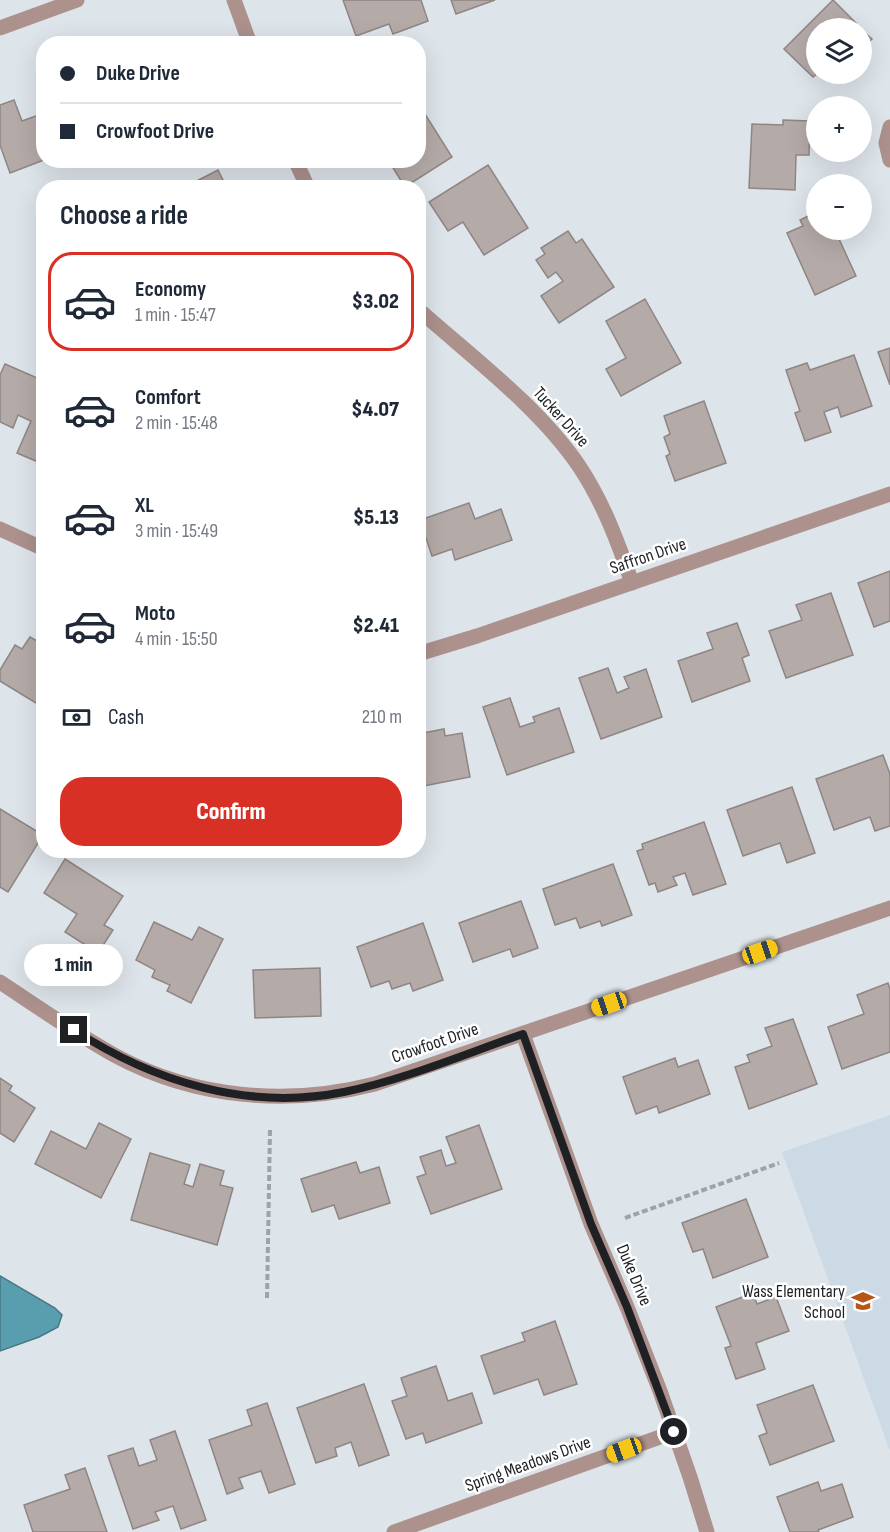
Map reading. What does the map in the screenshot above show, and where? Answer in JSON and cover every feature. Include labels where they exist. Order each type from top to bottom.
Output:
[{"type":"street","points":[[0,28],[76,0]]},
{"type":"street","points":[[234,0],[247,36]]},
{"type":"street","points":[[890,127],[886,143],[890,160]]},
{"type":"street","name":"Tucker Drive","points":[[426,316],[541,419],[560,441],[579,466],[598,500],[621,549],[632,583]]},
{"type":"street","name":"Saffron Drive","points":[[426,652],[890,494]]},
{"type":"street","points":[[0,529],[36,545]]},
{"type":"street","name":"Crowfoot Drive","points":[[0,982],[93,1042],[140,1067],[175,1080],[246,1096],[293,1097],[343,1092],[375,1084],[890,908]]},
{"type":"street","name":"Duke Drive","points":[[523,1034],[591,1224],[627,1307],[674,1432],[706,1532]]},
{"type":"street","name":"Spring Meadows Drive","points":[[394,1532],[674,1432]]},
{"type":"path","points":[[267,1298],[270,1130]]},
{"type":"path","points":[[625,1218],[779,1162]]},
{"type":"shaded area","name":"Wass Elementary School","points":[[890,1115],[890,1451],[782,1152]]},
{"type":"water","points":[[0,1276],[55,1308],[62,1315],[58,1327],[39,1337],[0,1351]]},
{"type":"building","points":[[343,0],[421,0],[428,21],[393,34],[389,24],[356,36]]},
{"type":"building","points":[[451,0],[495,0],[456,14]]},
{"type":"building","points":[[833,0],[851,18],[815,18]]},
{"type":"building","points":[[806,27],[806,70],[784,49]]},
{"type":"building","points":[[14,100],[22,121],[36,116],[36,163],[10,173],[0,145],[0,105]]},
{"type":"building","points":[[426,116],[452,157],[416,180],[401,180],[393,168],[426,168]]},
{"type":"building","points":[[783,120],[806,121],[806,155],[796,155],[795,190],[749,188],[752,124],[783,125]]},
{"type":"building","points":[[488,165],[528,228],[484,255],[463,222],[448,231],[429,202]]},
{"type":"building","points":[[218,170],[223,180],[199,180]]},
{"type":"building","points":[[806,217],[806,240],[839,240],[856,276],[815,295],[787,233],[803,226],[800,220]]},
{"type":"building","points":[[568,231],[576,243],[582,239],[614,287],[559,323],[541,296],[563,281],[556,272],[548,278],[536,260],[545,254],[541,248]]},
{"type":"building","points":[[645,299],[681,363],[621,396],[606,369],[626,358],[606,321]]},
{"type":"building","points":[[890,348],[890,385],[878,352]]},
{"type":"building","points":[[854,355],[872,406],[841,417],[838,407],[824,412],[831,432],[805,441],[795,413],[800,411],[786,370],[807,363],[810,370]]},
{"type":"building","points":[[5,364],[36,378],[36,461],[17,453],[31,421],[18,415],[13,428],[0,422],[0,375]]},
{"type":"building","points":[[704,401],[726,463],[675,481],[666,456],[670,454],[664,437],[670,434],[664,416]]},
{"type":"building","points":[[469,503],[475,519],[501,509],[512,540],[455,560],[452,549],[432,556],[426,538],[426,518]]},
{"type":"building","points":[[890,571],[890,621],[874,627],[858,583]]},
{"type":"building","points":[[831,593],[853,655],[786,678],[769,631],[802,620],[796,605]]},
{"type":"building","points":[[737,623],[749,655],[742,658],[750,681],[692,702],[678,661],[713,649],[707,633]]},
{"type":"building","points":[[30,637],[36,640],[36,703],[0,681],[0,670],[15,645],[22,649]]},
{"type":"building","points":[[608,668],[617,693],[629,688],[624,677],[646,669],[662,717],[601,739],[579,678]]},
{"type":"building","points":[[510,698],[520,727],[535,722],[533,717],[559,708],[574,752],[507,775],[483,707]]},
{"type":"building","points":[[444,729],[445,736],[462,733],[470,777],[426,785],[426,732]]},
{"type":"building","points":[[883,755],[890,774],[890,826],[875,831],[870,817],[834,830],[816,779]]},
{"type":"building","points":[[792,787],[815,853],[787,863],[780,843],[743,856],[727,810]]},
{"type":"building","points":[[0,809],[36,831],[36,846],[8,892],[0,887]]},
{"type":"building","points":[[704,822],[726,884],[693,895],[685,873],[673,877],[677,885],[658,892],[655,883],[649,885],[637,851],[643,849],[642,844]]},
{"type":"building","points":[[65,859],[123,896],[104,925],[113,930],[98,953],[65,932],[77,914],[44,893]]},
{"type":"building","points":[[613,864],[632,915],[602,926],[600,921],[580,928],[576,918],[555,925],[543,889]]},
{"type":"building","points":[[521,901],[538,948],[513,957],[510,949],[473,962],[459,923]]},
{"type":"building","points":[[154,922],[192,940],[199,927],[223,939],[191,1003],[167,991],[170,985],[152,977],[155,970],[136,960]]},
{"type":"building","points":[[423,923],[443,980],[413,991],[410,983],[392,989],[389,981],[371,987],[357,947]]},
{"type":"building","points":[[320,968],[321,1016],[255,1018],[253,970]]},
{"type":"building","points":[[888,983],[890,989],[890,1052],[842,1069],[828,1027],[864,1014],[857,995]]},
{"type":"building","points":[[793,1019],[817,1084],[749,1109],[735,1067],[750,1062],[747,1055],[772,1046],[765,1028]]},
{"type":"building","points":[[675,1058],[678,1067],[698,1060],[710,1094],[659,1113],[657,1106],[636,1114],[623,1077]]},
{"type":"building","points":[[0,1078],[12,1086],[9,1091],[35,1108],[14,1142],[0,1133]]},
{"type":"building","points":[[99,1123],[131,1139],[101,1198],[35,1164],[51,1131],[86,1149]]},
{"type":"building","points":[[479,1125],[502,1189],[431,1214],[417,1177],[426,1174],[420,1157],[441,1150],[446,1166],[456,1163],[446,1137]]},
{"type":"building","points":[[150,1153],[190,1165],[184,1184],[193,1187],[200,1164],[224,1171],[220,1185],[233,1188],[217,1245],[131,1220]]},
{"type":"building","points":[[356,1162],[360,1173],[379,1167],[390,1203],[339,1219],[334,1205],[312,1212],[301,1179]]},
{"type":"building","points":[[746,1199],[768,1257],[713,1278],[703,1249],[693,1252],[682,1223]]},
{"type":"building","points":[[753,1293],[757,1304],[776,1297],[789,1331],[756,1343],[765,1369],[736,1379],[725,1348],[731,1346],[716,1307]]},
{"type":"building","points":[[555,1321],[577,1384],[544,1395],[538,1379],[494,1394],[481,1356],[525,1341],[522,1333]]},
{"type":"building","points":[[436,1366],[448,1401],[472,1393],[482,1423],[426,1443],[423,1433],[406,1439],[392,1401],[407,1396],[401,1378]]},
{"type":"building","points":[[364,1384],[389,1455],[359,1466],[351,1442],[335,1448],[337,1456],[316,1463],[297,1408]]},
{"type":"building","points":[[813,1385],[834,1441],[770,1465],[759,1436],[767,1433],[757,1405]]},
{"type":"building","points":[[267,1403],[295,1484],[269,1493],[261,1471],[239,1478],[243,1488],[227,1494],[209,1440],[252,1425],[247,1410]]},
{"type":"building","points":[[175,1431],[206,1520],[181,1529],[173,1506],[155,1512],[159,1520],[133,1529],[108,1456],[133,1448],[139,1466],[157,1460],[150,1440]]},
{"type":"building","points":[[85,1468],[107,1532],[33,1532],[24,1505],[70,1489],[65,1475]]},
{"type":"building","points":[[818,1482],[821,1491],[842,1484],[853,1517],[818,1530],[819,1532],[790,1532],[777,1497]]},
{"type":"place","name":"Wass Elementary School","points":[[863,1301]]},
{"type":"route","points":[[74,1030],[117,1056],[175,1080],[246,1096],[284,1097],[343,1092],[375,1084],[523,1034],[591,1224],[641,1342],[674,1432]]}]
